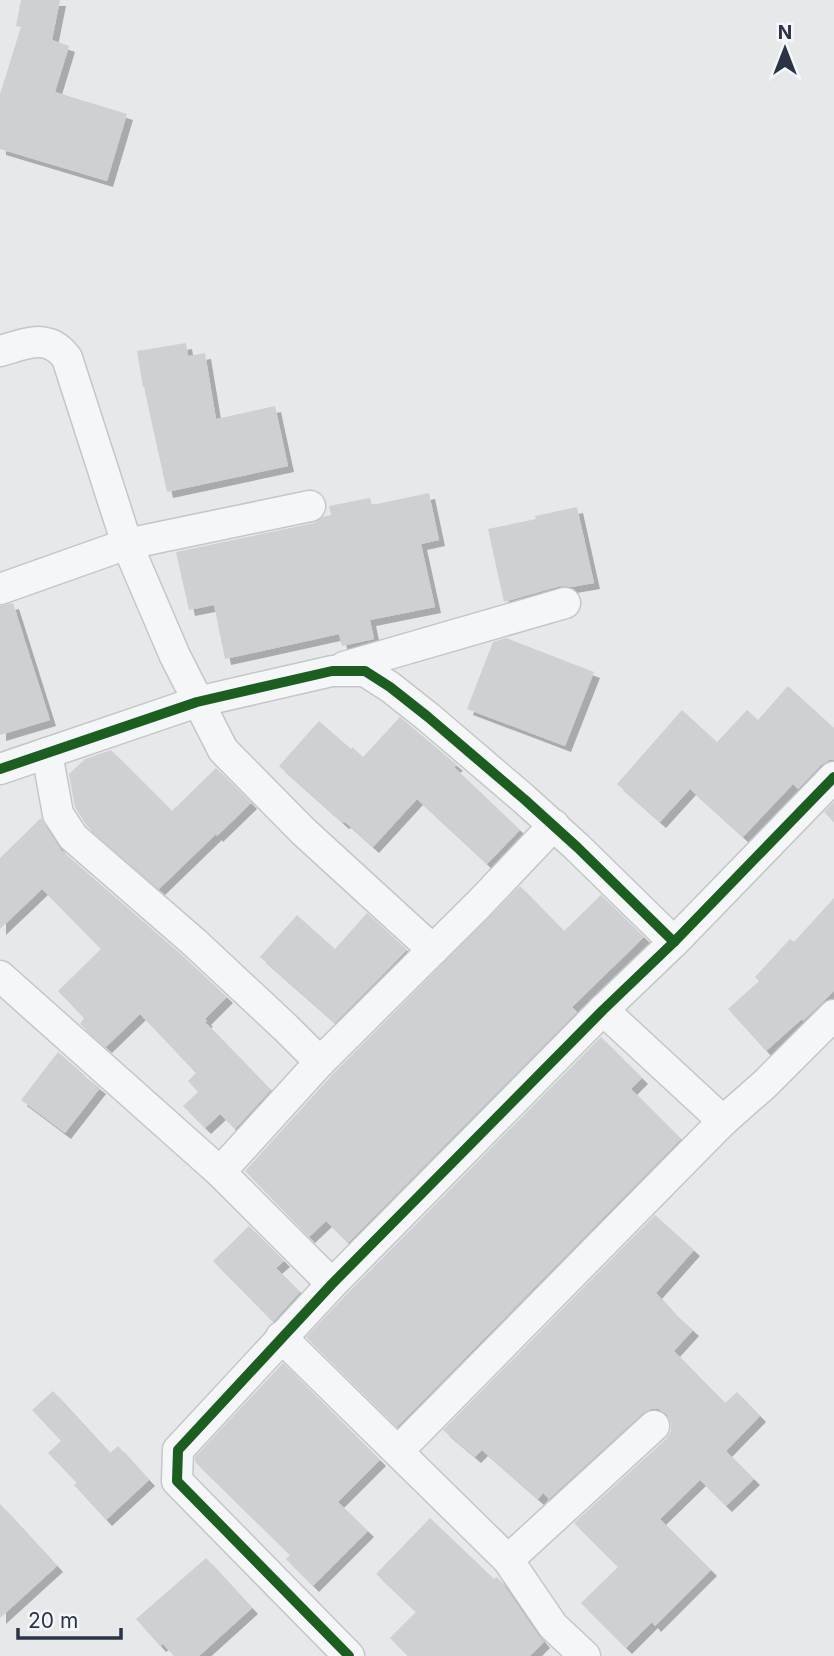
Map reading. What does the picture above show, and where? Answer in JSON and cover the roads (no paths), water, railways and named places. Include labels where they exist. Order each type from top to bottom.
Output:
[{"type":"street","points":[[0,351],[33,342],[47,342],[61,348],[67,358],[127,544],[175,656],[223,750],[304,832],[433,950]]},
{"type":"street","points":[[0,589],[127,544],[310,506]]},
{"type":"street","points":[[0,769],[197,702],[332,671],[565,603]]},
{"type":"street","points":[[332,671],[365,671],[390,687],[554,825],[674,942]]},
{"type":"street","points":[[47,753],[58,814],[73,837],[195,943],[320,1062]]},
{"type":"street","points":[[349,1656],[177,1481],[178,1450],[332,1284],[603,1010],[674,942],[834,777]]},
{"type":"street","points":[[219,1172],[320,1062],[554,825]]},
{"type":"street","points":[[0,976],[219,1172],[332,1284]]},
{"type":"street","points":[[603,1010],[723,1121]]},
{"type":"street","points":[[398,1451],[723,1121],[765,1084],[834,1015]]},
{"type":"street","points":[[281,1337],[508,1560],[553,1626],[585,1656]]},
{"type":"street","points":[[508,1560],[653,1426]]}]
